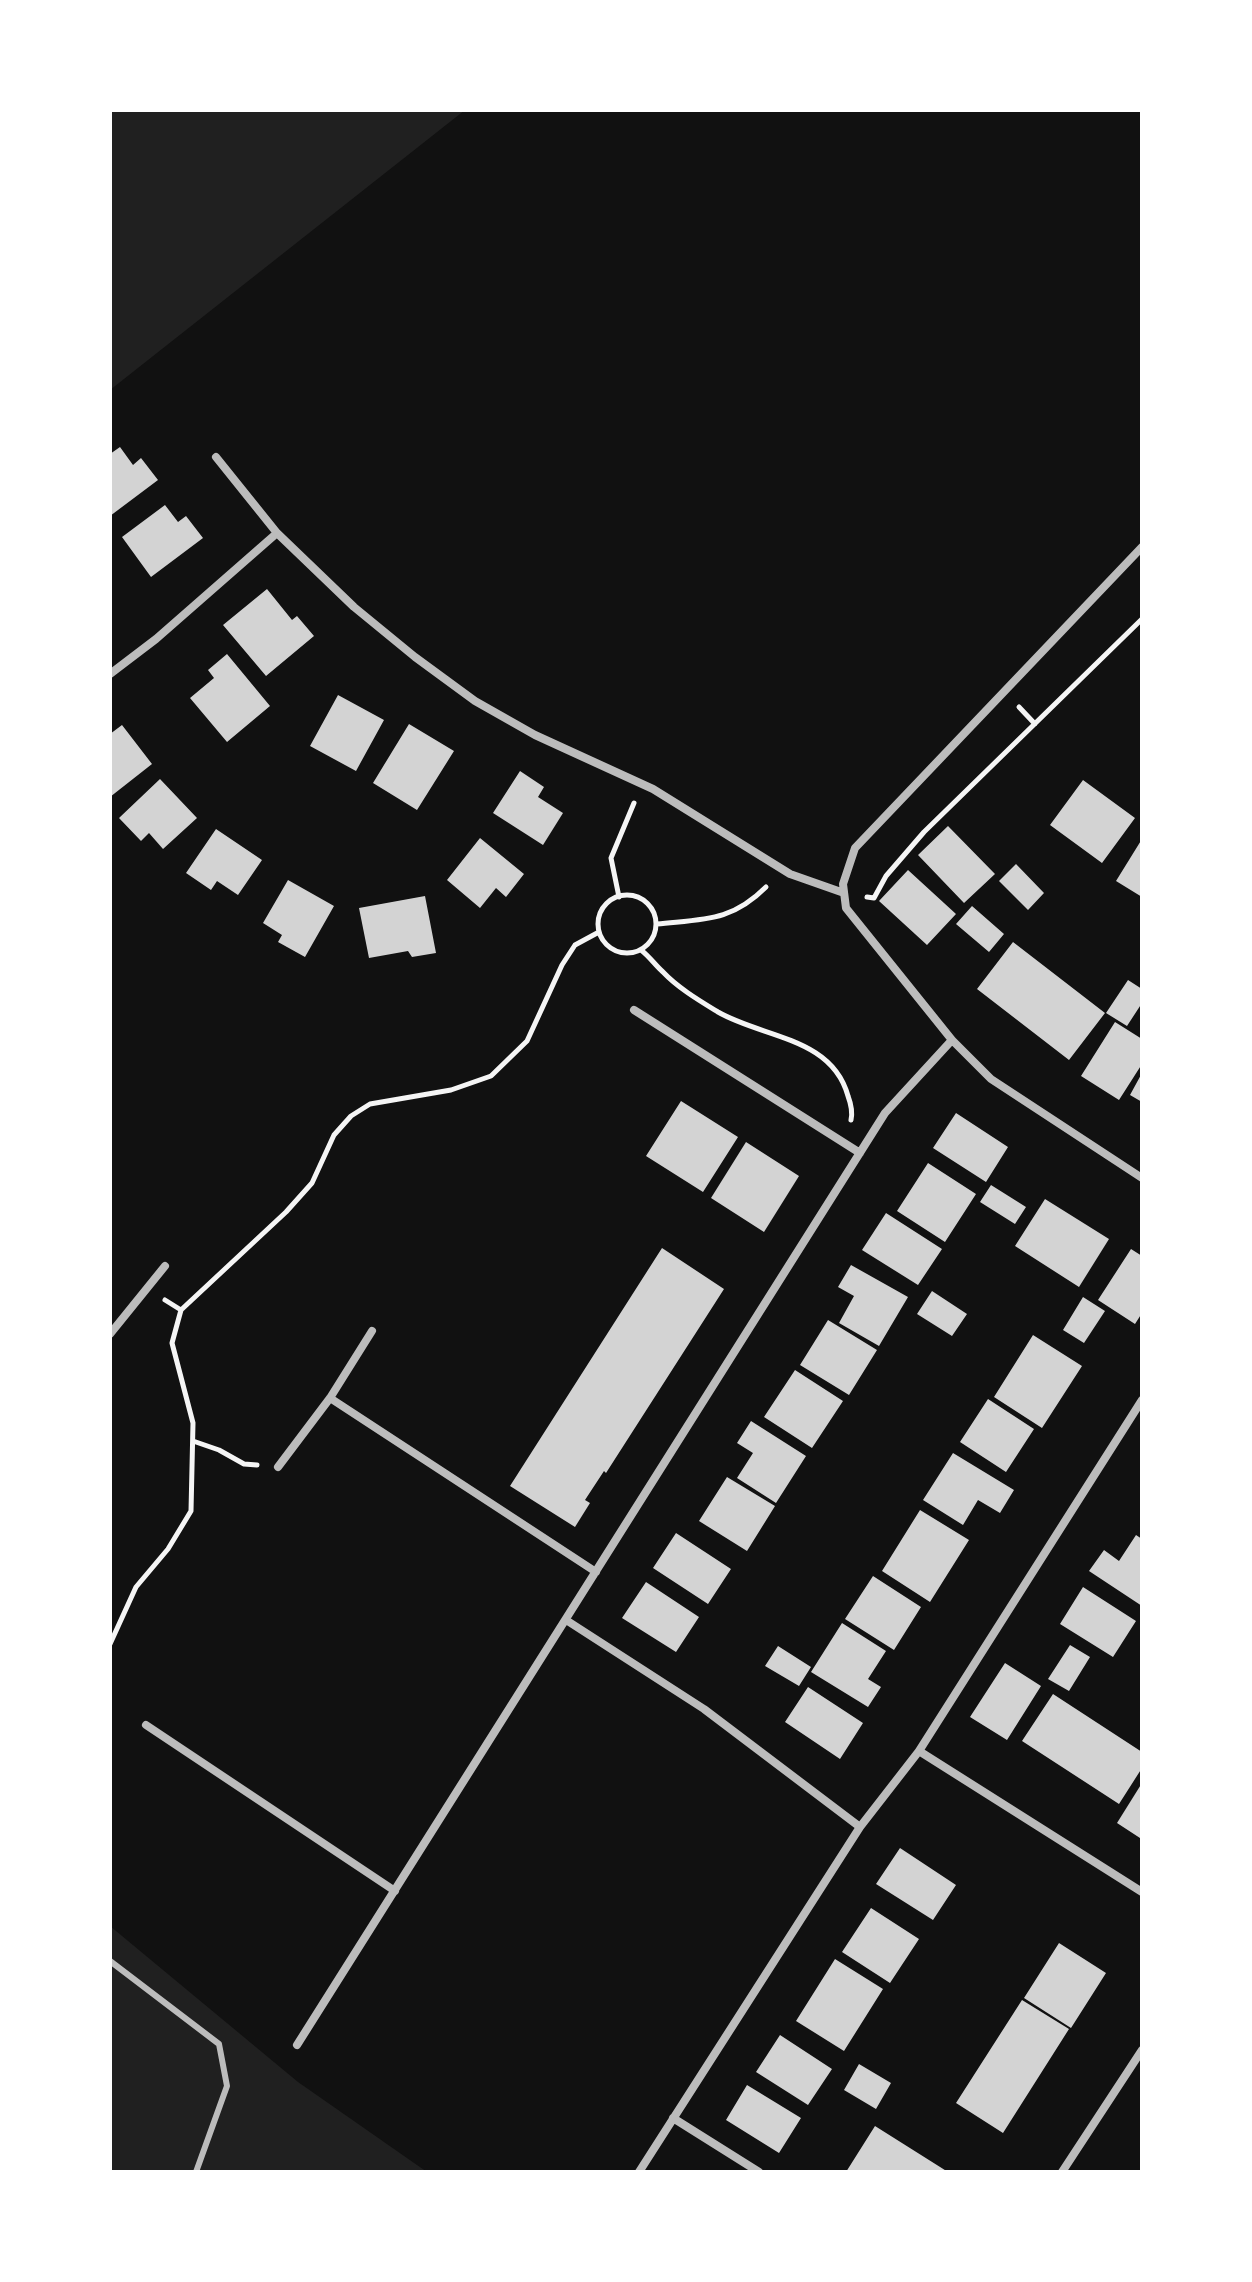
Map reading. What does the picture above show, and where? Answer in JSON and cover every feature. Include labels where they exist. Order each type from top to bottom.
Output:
[{"type":"street","points":[[216,457],[277,533],[354,607],[475,701],[535,735],[643,784],[783,870],[843,888]]},
{"type":"street","points":[[110,674],[156,639],[277,533]]},
{"type":"street","points":[[1142,547],[855,848],[843,888],[846,908],[952,1040],[991,1079],[1142,1178]]},
{"type":"street","points":[[634,1010],[860,1153]]},
{"type":"street","points":[[297,2045],[885,1113],[952,1040]]},
{"type":"street","points":[[110,1334],[165,1266]]},
{"type":"street","points":[[278,1467],[330,1398],[372,1331]]},
{"type":"street","points":[[330,1398],[596,1572]]},
{"type":"street","points":[[639,2172],[860,1827],[919,1751],[1142,1400]]},
{"type":"street","points":[[566,1620],[704,1709],[860,1827]]},
{"type":"street","points":[[146,1725],[395,1891]]},
{"type":"street","points":[[919,1751],[1142,1892]]},
{"type":"street","points":[[1062,2172],[1142,2050]]},
{"type":"street","points":[[673,2118],[759,2172]]},
{"type":"lane","points":[[110,1961],[219,2044],[227,2086],[196,2172]]},
{"type":"path","points":[[843,888],[874,898],[886,876],[924,832],[1142,619]]},
{"type":"path","points":[[619,897],[611,858],[643,784]]},
{"type":"path","points":[[657,924],[726,916],[750,902],[783,870]]},
{"type":"path","points":[[619,897],[643,899],[656,915],[657,924],[651,942],[641,950],[627,954],[609,948],[599,932],[600,912],[606,904],[619,897]]},
{"type":"path","points":[[110,1644],[136,1587],[168,1549],[191,1511],[193,1423],[172,1343],[181,1310],[286,1212],[312,1183],[334,1135],[351,1116],[370,1104],[451,1090],[491,1076],[527,1041],[562,965],[575,945],[599,932]]},
{"type":"path","points":[[641,950],[662,972],[720,1013],[757,1031],[792,1040],[817,1052],[837,1070],[853,1111],[845,1144]]},
{"type":"path","points":[[193,1441],[219,1450],[244,1464],[278,1467]]},
{"type":"shaded area","points":[[110,110],[465,110],[110,390]]},
{"type":"shaded area","points":[[110,1926],[298,2082],[427,2172],[110,2172]]},
{"type":"building","points":[[120,447],[133,465],[141,458],[158,480],[110,516],[110,454]]},
{"type":"building","points":[[165,505],[178,522],[186,516],[203,538],[151,577],[122,537]]},
{"type":"building","points":[[267,589],[292,620],[297,616],[314,636],[266,676],[223,625]]},
{"type":"building","points":[[227,654],[270,706],[227,742],[190,698],[214,678],[208,670]]},
{"type":"building","points":[[338,695],[384,720],[356,771],[310,746]]},
{"type":"building","points":[[409,724],[454,751],[417,810],[373,783]]},
{"type":"building","points":[[122,725],[152,764],[110,797],[110,734]]},
{"type":"building","points":[[520,771],[544,787],[538,797],[563,813],[543,845],[493,813]]},
{"type":"building","points":[[160,779],[197,818],[163,849],[149,833],[141,841],[119,818]]},
{"type":"building","points":[[1083,780],[1135,818],[1102,863],[1050,825]]},
{"type":"building","points":[[948,826],[995,874],[964,903],[918,855]]},
{"type":"building","points":[[216,829],[262,860],[238,895],[217,881],[211,890],[186,873]]},
{"type":"building","points":[[480,838],[524,874],[506,897],[496,888],[480,908],[447,880]]},
{"type":"building","points":[[1142,839],[1142,897],[1116,881]]},
{"type":"building","points":[[1016,864],[1044,893],[1028,910],[999,881]]},
{"type":"building","points":[[908,870],[956,914],[927,945],[879,901]]},
{"type":"building","points":[[288,880],[334,906],[305,957],[278,942],[282,935],[263,923]]},
{"type":"building","points":[[425,896],[436,953],[412,957],[408,951],[369,958],[359,908]]},
{"type":"building","points":[[972,906],[1004,934],[989,952],[956,924]]},
{"type":"building","points":[[1013,942],[1105,1013],[1069,1060],[977,989]]},
{"type":"building","points":[[1128,980],[1142,989],[1142,1003],[1127,1026],[1106,1013]]},
{"type":"building","points":[[1115,1022],[1142,1039],[1142,1064],[1119,1100],[1081,1076]]},
{"type":"building","points":[[1142,1073],[1142,1102],[1130,1095]]},
{"type":"building","points":[[681,1101],[738,1137],[703,1192],[646,1156]]},
{"type":"building","points":[[956,1113],[1008,1147],[986,1182],[933,1148]]},
{"type":"building","points":[[746,1142],[799,1176],[764,1232],[711,1198]]},
{"type":"building","points":[[928,1163],[976,1194],[945,1242],[897,1211]]},
{"type":"building","points":[[991,1185],[1026,1207],[1015,1224],[980,1202]]},
{"type":"building","points":[[1045,1199],[1109,1239],[1079,1287],[1015,1246]]},
{"type":"building","points":[[886,1213],[942,1249],[918,1285],[862,1250]]},
{"type":"building","points":[[662,1248],[724,1289],[606,1473],[604,1471],[585,1500],[590,1503],[575,1527],[510,1486]]},
{"type":"building","points":[[1131,1249],[1142,1256],[1142,1313],[1135,1324],[1098,1300]]},
{"type":"building","points":[[851,1265],[908,1297],[879,1346],[839,1323],[854,1296],[838,1287]]},
{"type":"building","points":[[932,1291],[967,1314],[952,1336],[917,1314]]},
{"type":"building","points":[[1083,1297],[1105,1311],[1084,1343],[1063,1330]]},
{"type":"building","points":[[828,1320],[877,1350],[849,1395],[800,1365]]},
{"type":"building","points":[[1033,1335],[1082,1366],[1042,1428],[994,1397]]},
{"type":"building","points":[[795,1370],[843,1401],[812,1448],[764,1417]]},
{"type":"building","points":[[988,1399],[1034,1429],[1006,1472],[960,1442]]},
{"type":"building","points":[[751,1421],[806,1456],[776,1503],[737,1478],[753,1453],[737,1443]]},
{"type":"building","points":[[953,1453],[1014,1490],[1000,1513],[978,1500],[963,1525],[923,1500]]},
{"type":"building","points":[[727,1477],[775,1506],[747,1551],[699,1521]]},
{"type":"building","points":[[920,1510],[969,1540],[930,1602],[882,1571]]},
{"type":"building","points":[[676,1533],[731,1569],[708,1604],[653,1568]]},
{"type":"building","points":[[1136,1535],[1142,1539],[1142,1606],[1089,1571],[1104,1550],[1119,1561]]},
{"type":"building","points":[[873,1576],[921,1607],[894,1650],[845,1619]]},
{"type":"building","points":[[646,1582],[699,1617],[676,1652],[622,1618]]},
{"type":"building","points":[[1083,1587],[1136,1621],[1113,1657],[1060,1624]]},
{"type":"building","points":[[842,1623],[886,1651],[868,1679],[881,1687],[868,1707],[811,1672]]},
{"type":"building","points":[[1070,1645],[1090,1657],[1069,1691],[1048,1679]]},
{"type":"building","points":[[778,1646],[811,1667],[799,1686],[765,1666]]},
{"type":"building","points":[[1005,1663],[1041,1686],[1007,1740],[970,1717]]},
{"type":"building","points":[[808,1687],[863,1723],[840,1759],[785,1722]]},
{"type":"building","points":[[1053,1694],[1142,1752],[1142,1768],[1119,1804],[1022,1741]]},
{"type":"building","points":[[1142,1783],[1142,1834],[1140,1838],[1117,1823]]},
{"type":"building","points":[[900,1848],[956,1885],[933,1920],[876,1884]]},
{"type":"building","points":[[871,1908],[919,1939],[890,1983],[842,1952]]},
{"type":"building","points":[[1059,1943],[1106,1973],[1071,2028],[1024,1998]]},
{"type":"building","points":[[835,1959],[883,1989],[844,2051],[796,2021]]},
{"type":"building","points":[[1022,2000],[1069,2029],[1003,2133],[956,2103]]},
{"type":"building","points":[[780,2035],[832,2069],[808,2105],[756,2072]]},
{"type":"building","points":[[859,2064],[891,2083],[876,2109],[844,2090]]},
{"type":"building","points":[[747,2085],[801,2118],[779,2153],[726,2120]]},
{"type":"building","points":[[875,2126],[948,2172],[846,2172]]}]
